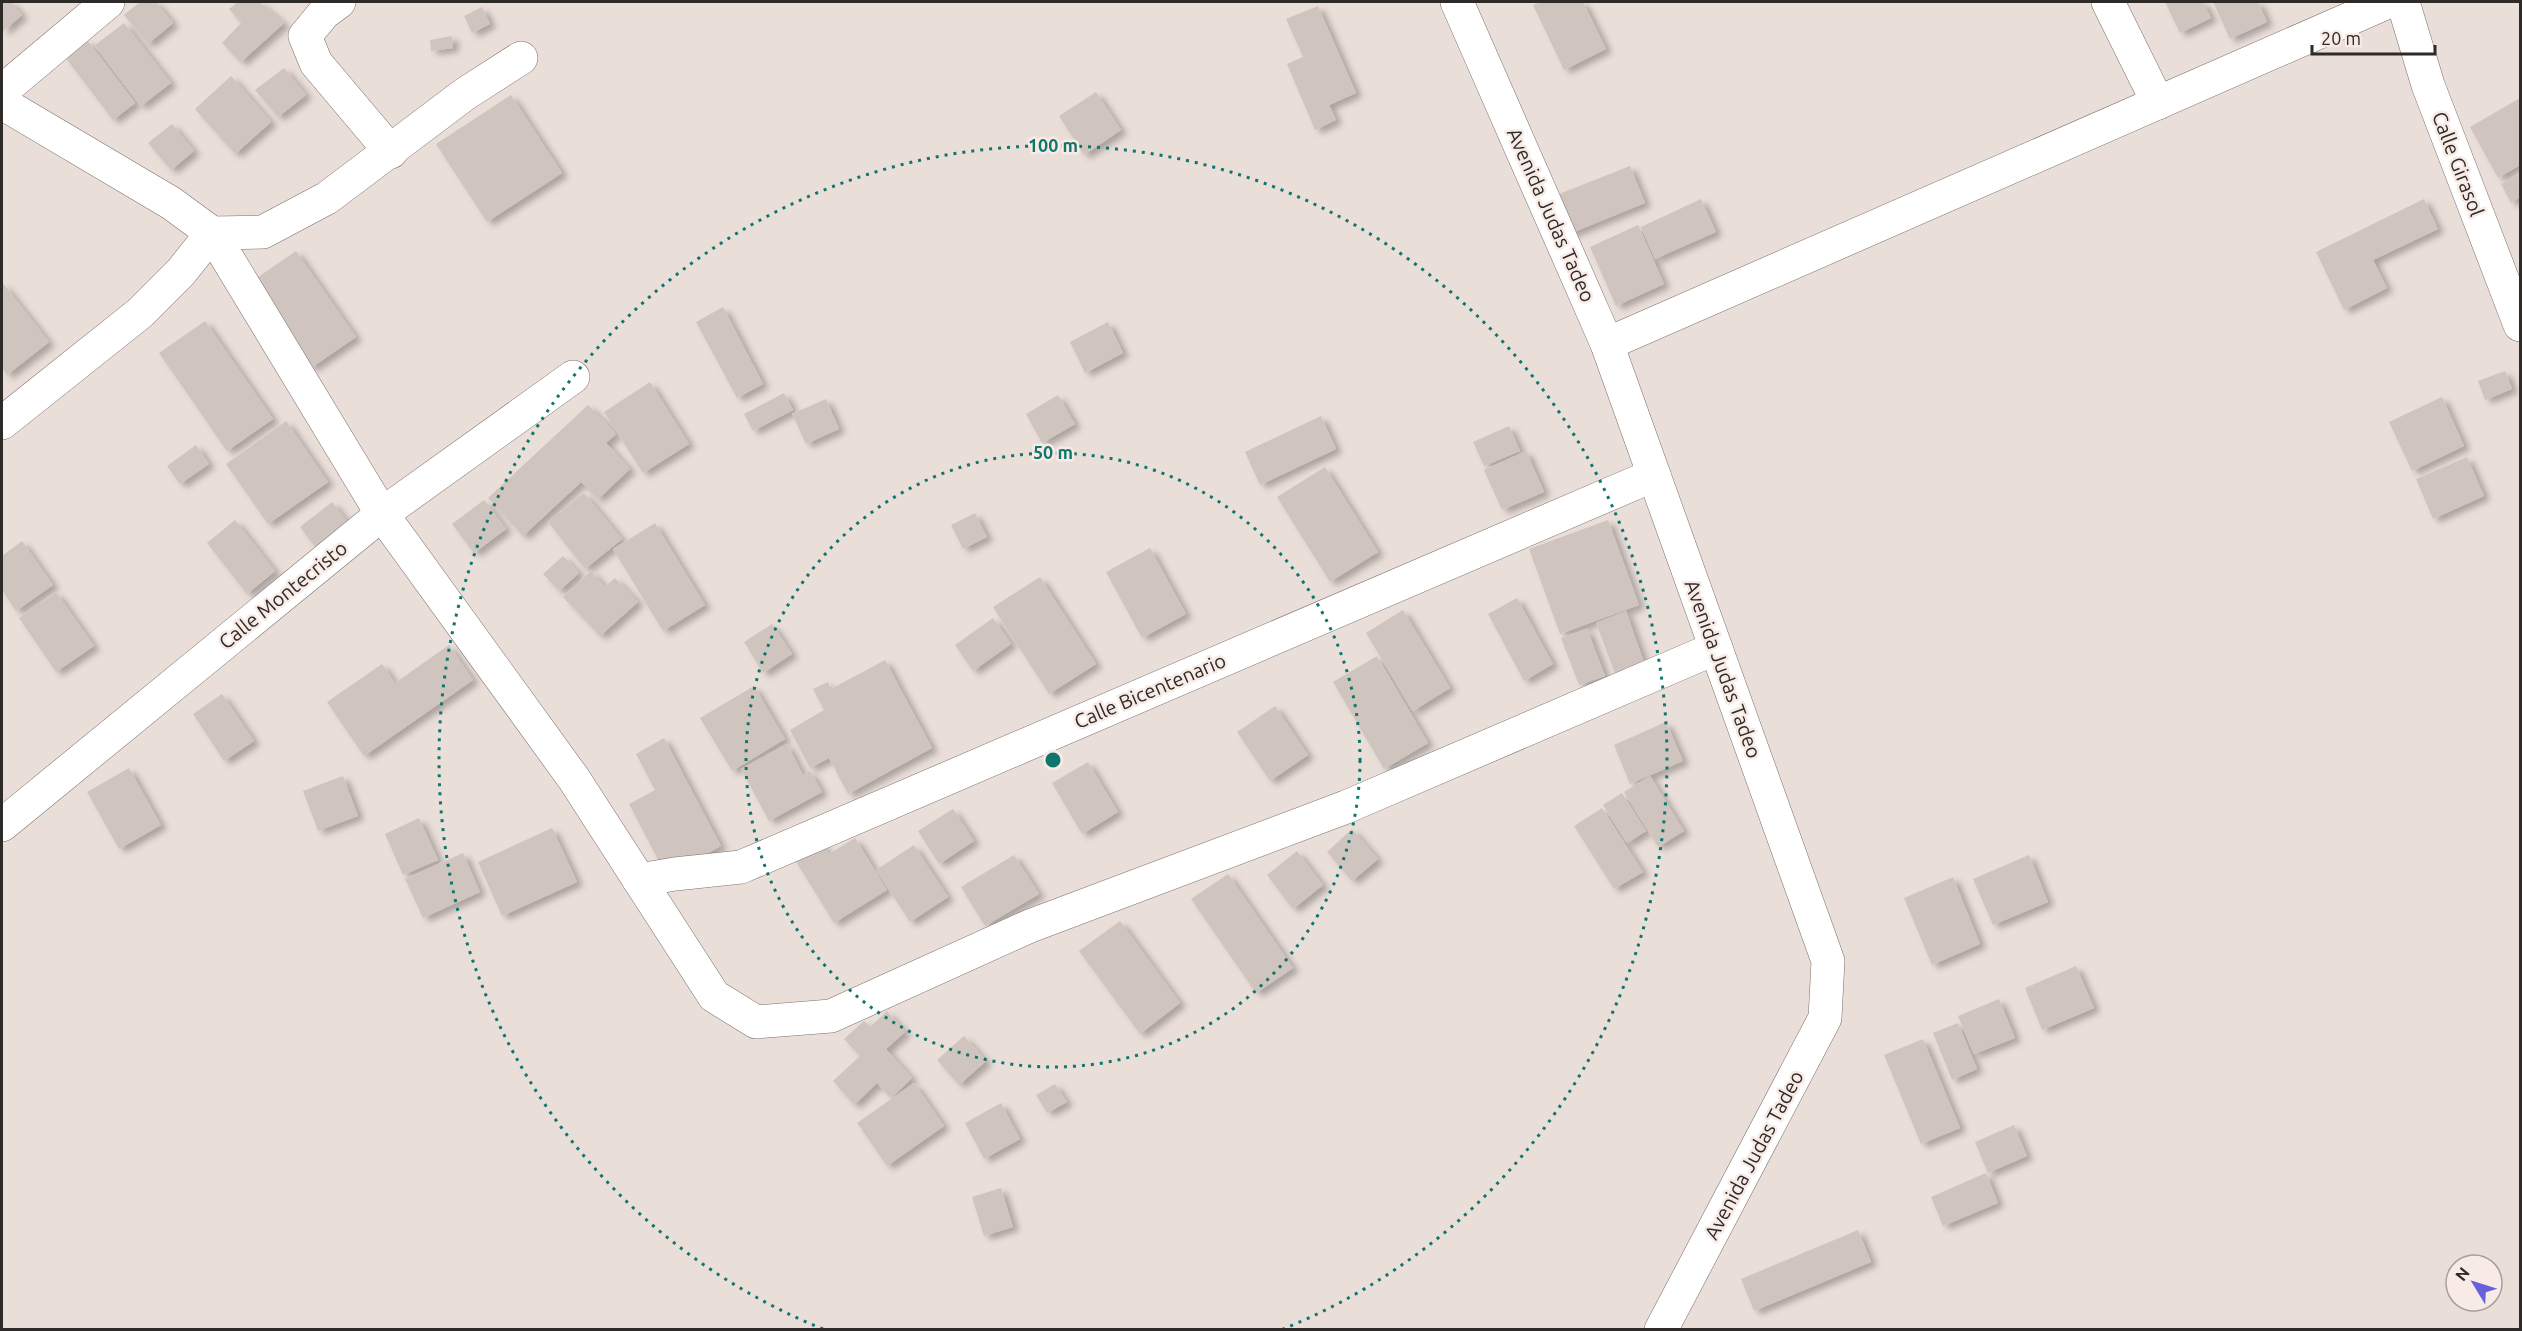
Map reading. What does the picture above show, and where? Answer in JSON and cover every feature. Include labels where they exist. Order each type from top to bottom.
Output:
[{"type":"street","points":[[2,91],[108,2]]},
{"type":"street","points":[[339,2],[324,13],[305,36],[316,63],[391,152]]},
{"type":"street","name":"Avenida Judas Tadeo","points":[[1457,2],[1607,344],[1828,961],[1825,1018],[1661,1329]]},
{"type":"street","points":[[2108,2],[2158,103]]},
{"type":"street","points":[[1607,344],[2388,2]]},
{"type":"street","name":"Calle Girasol","points":[[2403,2],[2428,86],[2520,325]]},
{"type":"street","points":[[2,423],[140,313],[181,272],[212,233],[262,231],[327,198],[465,94],[521,58]]},
{"type":"street","points":[[2,103],[171,203],[212,233],[382,514],[574,779],[714,996],[756,1022],[831,1016],[1030,926],[1346,807],[1716,648]]},
{"type":"street","name":"Calle Montecristo","points":[[2,825],[382,514],[573,377]]},
{"type":"street","name":"Calle Bicentenario","points":[[639,880],[741,867],[1654,475]]},
{"type":"building","points":[[2,2],[11,2],[22,15],[2,32]]},
{"type":"building","points":[[140,2],[156,2],[173,23],[148,44],[124,15]]},
{"type":"building","points":[[238,2],[259,2],[284,23],[241,62],[222,43],[241,23],[229,9]]},
{"type":"building","points":[[1541,2],[1583,2],[1606,49],[1564,70],[1533,5]]},
{"type":"building","points":[[2165,2],[2203,2],[2211,18],[2180,33]]},
{"type":"building","points":[[2213,2],[2258,2],[2267,22],[2230,39]]},
{"type":"building","points":[[1318,6],[1356,93],[1329,105],[1336,120],[1315,130],[1287,64],[1303,57],[1286,19]]},
{"type":"building","points":[[482,7],[490,24],[472,33],[464,16]]},
{"type":"building","points":[[124,23],[171,83],[141,106],[95,45]]},
{"type":"building","points":[[452,36],[453,48],[431,51],[430,40]]},
{"type":"building","points":[[87,40],[135,103],[113,120],[65,57]]},
{"type":"building","points":[[284,68],[306,95],[278,117],[255,90]]},
{"type":"building","points":[[231,76],[271,122],[235,154],[195,109]]},
{"type":"building","points":[[1096,92],[1121,130],[1084,155],[1059,116]]},
{"type":"building","points":[[511,95],[562,173],[487,222],[436,144]]},
{"type":"building","points":[[2520,98],[2520,165],[2498,178],[2470,127]]},
{"type":"building","points":[[172,124],[194,151],[171,170],[148,143]]},
{"type":"building","points":[[1630,166],[1645,203],[1569,234],[1554,196]]},
{"type":"building","points":[[2520,174],[2520,197],[2511,203],[2501,184]]},
{"type":"building","points":[[1701,199],[1716,232],[1655,259],[1641,227]]},
{"type":"building","points":[[2424,199],[2438,229],[2373,260],[2387,288],[2344,310],[2316,252]]},
{"type":"building","points":[[1638,225],[1664,284],[1616,306],[1590,247]]},
{"type":"building","points":[[296,251],[356,337],[311,368],[251,282]]},
{"type":"building","points":[[2,282],[49,342],[7,375],[2,368]]},
{"type":"building","points":[[723,307],[763,384],[737,398],[696,322]]},
{"type":"building","points":[[205,321],[273,419],[227,451],[159,353]]},
{"type":"building","points":[[1108,322],[1123,353],[1085,373],[1070,342]]},
{"type":"building","points":[[2505,371],[2512,389],[2485,400],[2478,381]]},
{"type":"building","points":[[650,382],[689,444],[643,473],[604,412]]},
{"type":"building","points":[[784,393],[793,410],[753,431],[744,414]]},
{"type":"building","points":[[1058,395],[1075,424],[1042,443],[1026,414]]},
{"type":"building","points":[[2442,397],[2464,446],[2412,471],[2389,422]]},
{"type":"building","points":[[826,399],[839,429],[806,444],[792,414]]},
{"type":"building","points":[[588,405],[616,434],[606,443],[630,469],[598,499],[581,482],[523,536],[488,498]]},
{"type":"building","points":[[1321,416],[1336,449],[1260,485],[1245,452]]},
{"type":"building","points":[[286,421],[328,482],[268,524],[226,464]]},
{"type":"building","points":[[1509,426],[1520,451],[1484,466],[1473,442]]},
{"type":"building","points":[[196,445],[209,464],[180,484],[167,466]]},
{"type":"building","points":[[1526,451],[1544,492],[1502,510],[1484,470]]},
{"type":"building","points":[[2467,457],[2484,496],[2433,519],[2416,479]]},
{"type":"building","points":[[1325,467],[1378,552],[1330,582],[1277,497]]},
{"type":"building","points":[[584,493],[622,539],[585,569],[548,522]]},
{"type":"building","points":[[484,500],[506,529],[474,553],[452,524]]},
{"type":"building","points":[[332,502],[351,527],[319,552],[300,527]]},
{"type":"building","points":[[975,513],[987,537],[963,549],[951,525]]},
{"type":"building","points":[[235,520],[275,571],[247,594],[207,543]]},
{"type":"building","points":[[1608,520],[1639,605],[1560,634],[1529,549]]},
{"type":"building","points":[[655,523],[705,605],[663,631],[613,549]]},
{"type":"building","points":[[22,541],[53,585],[16,611],[2,590],[2,556]]},
{"type":"building","points":[[1150,548],[1186,614],[1142,638],[1106,572]]},
{"type":"building","points":[[563,556],[579,573],[559,591],[543,574]]},
{"type":"building","points":[[591,571],[605,587],[615,578],[638,602],[600,636],[563,597]]},
{"type":"building","points":[[1040,577],[1096,664],[1049,694],[993,607]]},
{"type":"building","points":[[56,592],[94,646],[56,672],[19,618]]},
{"type":"building","points":[[1517,598],[1553,664],[1524,681],[1488,614]]},
{"type":"building","points":[[1403,610],[1450,688],[1413,711],[1366,633]]},
{"type":"building","points":[[1626,611],[1646,668],[1617,679],[1596,623]]},
{"type":"building","points":[[993,618],[1011,644],[973,671],[955,645]]},
{"type":"building","points":[[772,624],[792,654],[763,673],[744,642]]},
{"type":"building","points":[[1587,629],[1605,676],[1579,685],[1561,638]]},
{"type":"building","points":[[449,645],[473,680],[364,756],[327,702],[382,664],[395,683]]},
{"type":"building","points":[[1377,656],[1428,743],[1384,769],[1333,682]]},
{"type":"building","points":[[885,660],[932,748],[848,794],[829,758],[810,768],[790,730],[824,710],[813,689],[828,682],[831,689]]},
{"type":"building","points":[[754,686],[785,739],[732,771],[700,718]]},
{"type":"building","points":[[222,694],[254,741],[224,761],[193,714]]},
{"type":"building","points":[[1275,706],[1308,755],[1270,781],[1237,732]]},
{"type":"building","points":[[1666,722],[1683,761],[1630,784],[1614,745]]},
{"type":"building","points":[[664,738],[721,846],[666,875],[629,804],[655,790],[636,754]]},
{"type":"building","points":[[787,744],[803,775],[810,771],[822,792],[769,821],[741,769]]},
{"type":"building","points":[[1088,762],[1118,812],[1082,834],[1052,783]]},
{"type":"building","points":[[129,768],[161,825],[119,849],[87,792]]},
{"type":"building","points":[[343,776],[358,816],[318,831],[303,791]]},
{"type":"building","points":[[1650,776],[1684,831],[1658,847],[1624,792]]},
{"type":"building","points":[[1622,793],[1646,831],[1627,843],[1603,805]]},
{"type":"building","points":[[1602,808],[1643,872],[1614,889],[1574,826]]},
{"type":"building","points":[[953,809],[974,841],[939,864],[918,831]]},
{"type":"building","points":[[419,818],[438,860],[403,875],[385,834]]},
{"type":"building","points":[[552,828],[577,882],[502,916],[478,862]]},
{"type":"building","points":[[1352,829],[1378,859],[1352,881],[1327,852]]},
{"type":"building","points":[[855,838],[887,890],[834,923],[795,860],[821,843],[829,854]]},
{"type":"building","points":[[914,845],[948,897],[910,922],[876,870]]},
{"type":"building","points":[[1297,851],[1323,885],[1293,909],[1267,875]]},
{"type":"building","points":[[463,853],[480,892],[423,918],[405,879]]},
{"type":"building","points":[[1014,855],[1039,894],[985,926],[961,887]]},
{"type":"building","points":[[2029,855],[2048,902],[1993,925],[1973,879]]},
{"type":"building","points":[[1228,874],[1293,968],[1256,993],[1191,899]]},
{"type":"building","points":[[1953,877],[1980,944],[1932,965],[1904,898]]},
{"type":"building","points":[[1120,921],[1180,1003],[1140,1034],[1079,951]]},
{"type":"building","points":[[2076,966],[2094,1008],[2042,1030],[2025,988]]},
{"type":"building","points":[[1999,999],[2015,1038],[1974,1054],[1958,1016]]},
{"type":"building","points":[[887,1011],[905,1032],[886,1049],[912,1078],[891,1098],[877,1083],[854,1105],[833,1081],[860,1056],[844,1039],[864,1021],[870,1027]]},
{"type":"building","points":[[1958,1023],[1977,1069],[1952,1080],[1933,1033]]},
{"type":"building","points":[[964,1036],[986,1061],[959,1085],[937,1060]]},
{"type":"building","points":[[1923,1039],[1960,1128],[1921,1144],[1884,1055]]},
{"type":"building","points":[[914,1083],[944,1126],[887,1166],[857,1123]]},
{"type":"building","points":[[1055,1084],[1067,1102],[1047,1113],[1036,1095]]},
{"type":"building","points":[[1001,1103],[1020,1139],[984,1159],[965,1123]]},
{"type":"building","points":[[2014,1125],[2027,1156],[1988,1173],[1975,1142]]},
{"type":"building","points":[[1986,1173],[1998,1203],[1943,1226],[1931,1197]]},
{"type":"building","points":[[1001,1188],[1013,1227],[984,1236],[972,1197]]},
{"type":"building","points":[[1858,1230],[1871,1262],[1754,1311],[1741,1279]]}]
